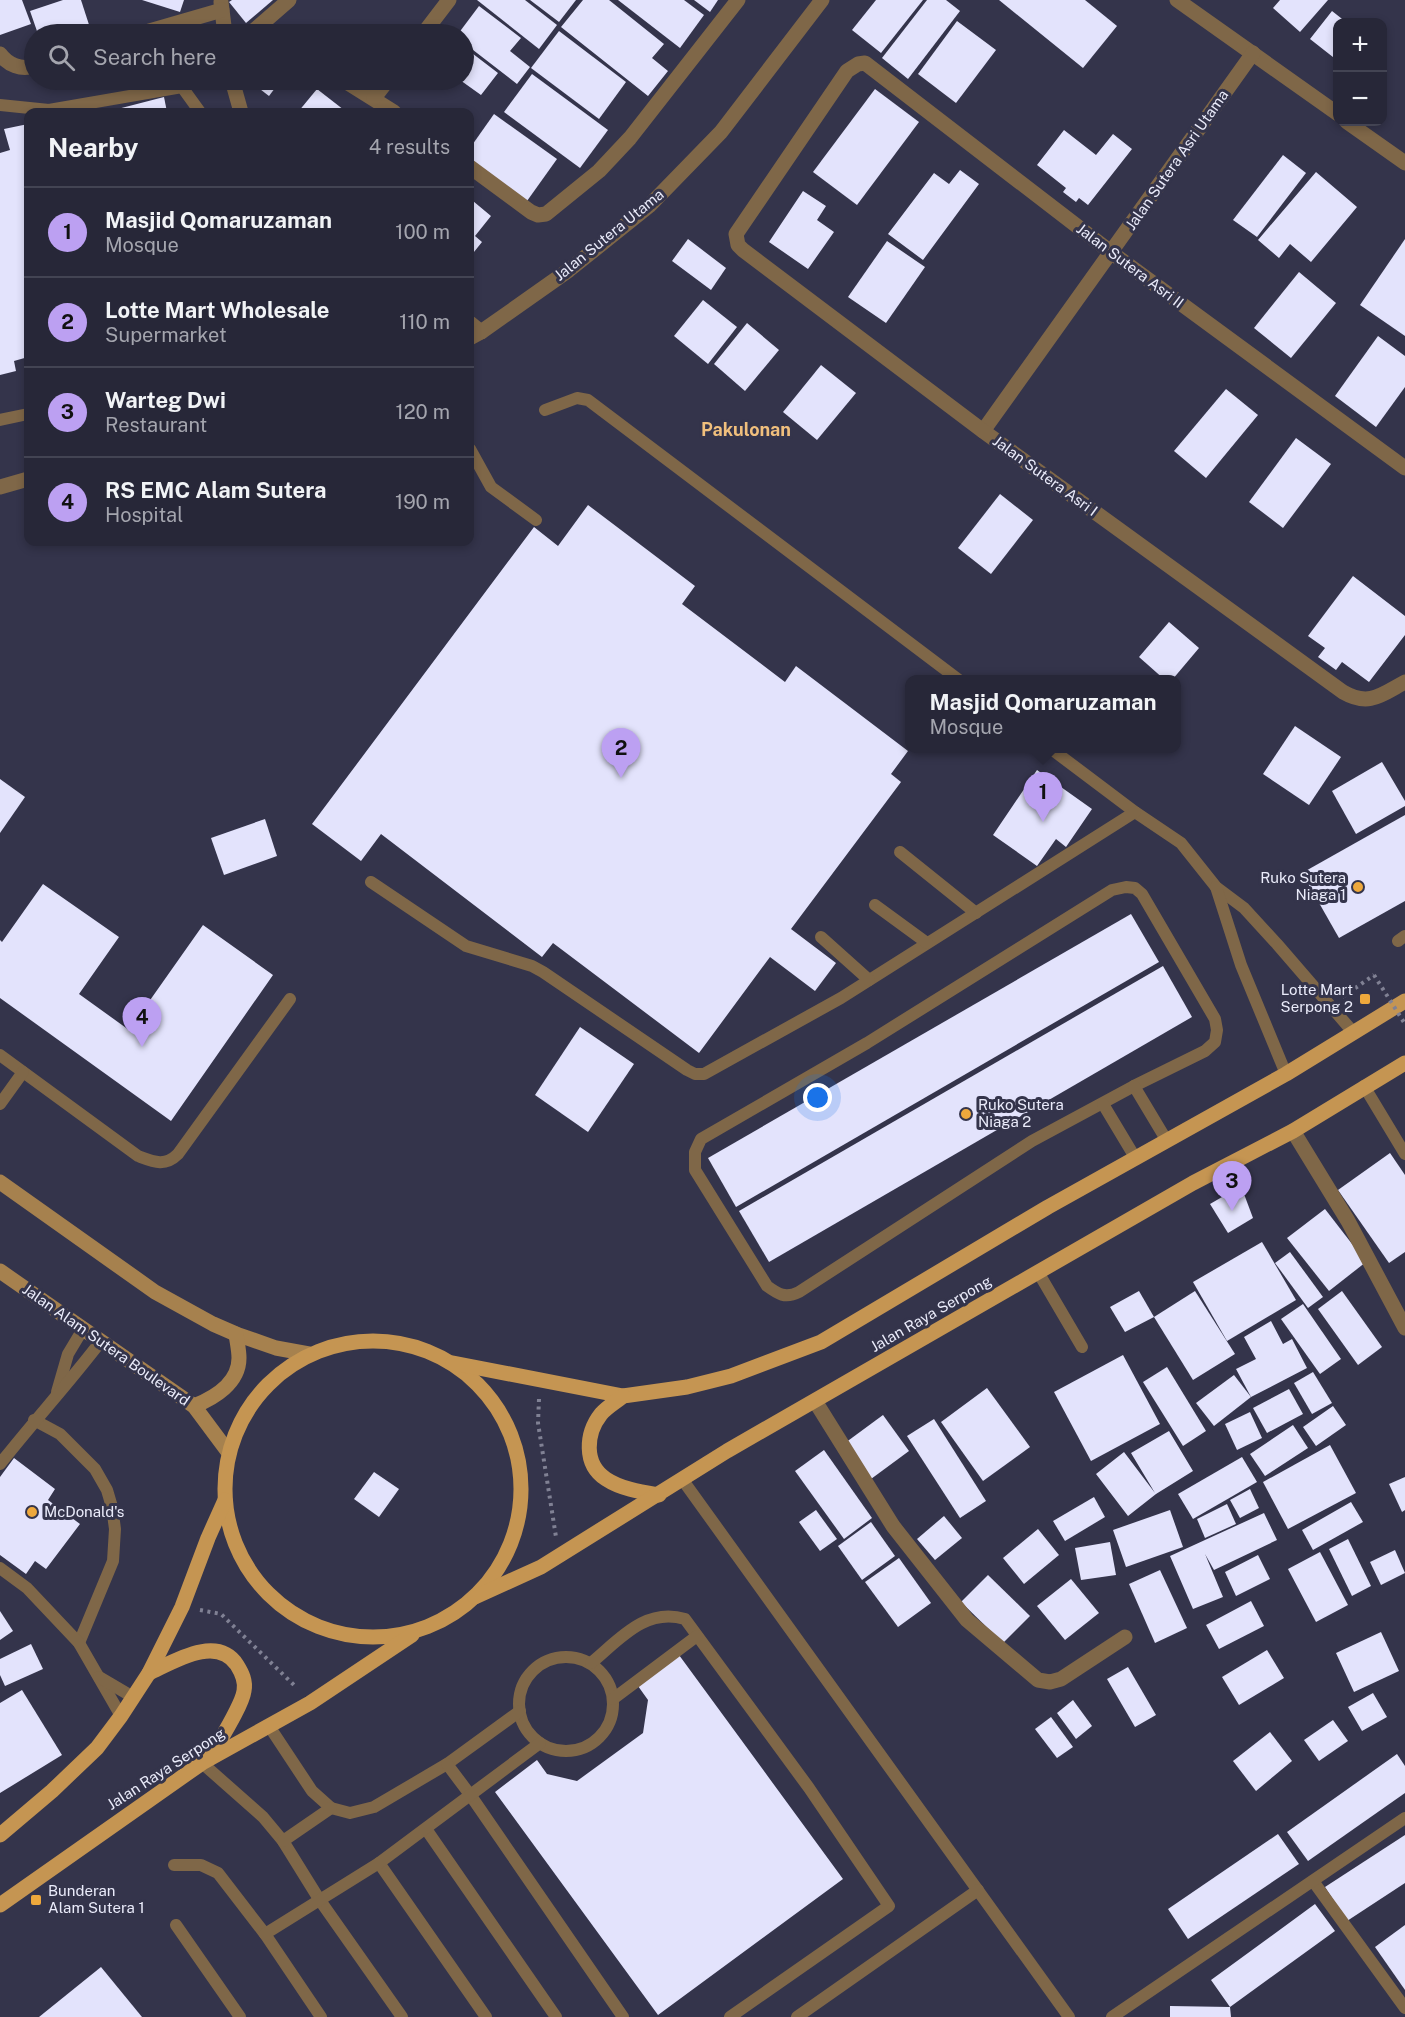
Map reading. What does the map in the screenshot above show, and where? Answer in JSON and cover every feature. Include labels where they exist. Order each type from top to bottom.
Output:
[{"type":"main road","name":"Jalan Raya Serpong","points":[[453,1364],[623,1396],[687,1387],[731,1376],[821,1342],[1048,1207],[1286,1074],[1405,1001]]},
{"type":"main road","name":"Jalan Raya Serpong","points":[[475,1597],[541,1568],[682,1479],[815,1401],[1193,1183],[1293,1131],[1405,1063]]},
{"type":"main road","points":[[0,1182],[155,1292],[236,1334],[276,1348],[309,1354]]},
{"type":"main road","name":"Jalan Alam Sutera Boulevard","points":[[0,1271],[195,1406],[229,1453]]},
{"type":"main road","points":[[195,1406],[214,1398],[232,1379],[239,1361],[236,1334]]},
{"type":"main road","points":[[382,1340],[419,1347],[453,1364],[486,1393],[510,1431],[520,1475],[518,1520],[502,1562],[475,1597],[448,1617],[417,1631],[373,1638],[329,1631],[289,1612],[257,1581],[235,1543],[225,1500],[225,1476],[229,1453],[240,1422],[258,1394],[281,1371],[309,1354],[345,1342],[382,1340]]},
{"type":"main road","points":[[623,1396],[602,1412],[591,1429],[588,1446],[591,1463],[604,1478],[622,1487],[658,1495]]},
{"type":"main road","points":[[0,1835],[98,1748],[121,1716],[149,1673],[182,1607],[225,1500]]},
{"type":"main road","name":"Jalan Raya Serpong","points":[[0,1905],[206,1760],[310,1703],[417,1631]]},
{"type":"main road","points":[[149,1673],[199,1652],[216,1650],[233,1659],[243,1676],[244,1692],[206,1760]]},
{"type":"street","points":[[261,24],[289,0]]},
{"type":"street","points":[[431,24],[449,0]]},
{"type":"street","points":[[474,171],[531,212],[546,214],[600,171],[630,138],[738,0]]},
{"type":"street","name":"Jalan Sutera Utama","points":[[474,330],[570,270],[649,206],[721,132],[822,0]]},
{"type":"street","points":[[1177,0],[1333,110]]},
{"type":"street","points":[[167,24],[221,5],[224,24]]},
{"type":"street","name":"Jalan Sutera Asri Utama","points":[[983,431],[1253,53]]},
{"type":"street","points":[[0,54],[6,62],[24,67]]},
{"type":"street","name":"Jalan Sutera Asri II","points":[[736,240],[738,229],[847,71],[858,64],[865,63],[1112,253],[1405,468]]},
{"type":"street","points":[[235,90],[240,108]]},
{"type":"street","points":[[360,90],[388,108]]},
{"type":"street","points":[[374,98],[380,90]]},
{"type":"street","points":[[1353,126],[1405,164]]},
{"type":"street","name":"Jalan Sutera Asri I","points":[[736,240],[743,250],[983,431],[1343,692],[1362,700],[1379,697],[1405,682]]},
{"type":"street","points":[[0,487],[24,480]]},
{"type":"street","points":[[1293,1131],[1348,1221],[1405,1328]]},
{"type":"street","points":[[815,1401],[893,1526],[967,1620],[1038,1680],[1050,1682],[1061,1680],[1125,1637]]},
{"type":"lane","points":[[66,108],[166,90]]},
{"type":"lane","points":[[184,90],[197,108]]},
{"type":"lane","points":[[0,105],[25,108]]},
{"type":"lane","points":[[544,410],[577,398],[588,400],[951,675]]},
{"type":"lane","points":[[0,420],[24,415]]},
{"type":"lane","points":[[474,456],[491,487],[536,520]]},
{"type":"lane","points":[[1057,753],[1135,812],[1181,843],[1216,887],[1244,908],[1357,1029]]},
{"type":"lane","points":[[370,882],[466,946],[532,966],[543,972],[695,1074],[704,1074],[869,980],[1135,812]]},
{"type":"lane","points":[[900,852],[976,913]]},
{"type":"lane","points":[[1126,887],[1135,888],[1142,894],[1215,1019],[1217,1030],[1215,1042],[1205,1052],[1134,1086],[1032,1141],[791,1296],[783,1296],[766,1286],[695,1170],[695,1152],[701,1139],[867,1043],[1113,890],[1126,887]]},
{"type":"lane","points":[[1216,887],[1241,965],[1286,1074]]},
{"type":"lane","points":[[876,905],[927,943]]},
{"type":"lane","points":[[822,937],[869,980]]},
{"type":"lane","points":[[0,1055],[138,1156],[165,1163],[178,1154],[290,999]]},
{"type":"lane","points":[[0,1104],[23,1072]]},
{"type":"lane","points":[[1134,1086],[1167,1141]]},
{"type":"lane","points":[[1364,1086],[1405,1154]]},
{"type":"lane","points":[[1103,1104],[1136,1159]]},
{"type":"lane","points":[[1038,1272],[1082,1347]]},
{"type":"lane","points":[[56,1396],[68,1354],[83,1329]]},
{"type":"lane","points":[[0,1464],[101,1341]]},
{"type":"lane","points":[[34,1420],[60,1434],[95,1469],[107,1490],[112,1507],[115,1530],[113,1562],[79,1643]]},
{"type":"lane","points":[[682,1479],[1069,2017]]},
{"type":"lane","points":[[0,1568],[27,1588],[79,1643],[121,1716]]},
{"type":"lane","points":[[591,1663],[643,1621],[658,1616],[675,1616],[685,1619],[809,1788],[889,1906],[730,2017]]},
{"type":"lane","points":[[613,1699],[697,1636]]},
{"type":"lane","points":[[579,1658],[591,1663],[609,1685],[613,1699],[610,1722],[596,1741],[574,1750],[551,1749],[540,1743],[524,1724],[520,1711],[519,1698],[530,1673],[552,1659],[579,1658]]},
{"type":"lane","points":[[98,1677],[133,1697]]},
{"type":"lane","points":[[269,1726],[312,1791],[331,1808],[350,1814],[374,1807],[447,1764],[520,1711]]},
{"type":"lane","points":[[265,1934],[378,1863],[540,1743]]},
{"type":"lane","points":[[206,1760],[264,1817],[283,1841],[319,1899],[402,2017]]},
{"type":"lane","points":[[447,1764],[623,2017]]},
{"type":"lane","points":[[283,1841],[331,1808]]},
{"type":"lane","points":[[1112,2017],[1405,1818]]},
{"type":"lane","points":[[426,1829],[556,2017]]},
{"type":"lane","points":[[378,1863],[486,2017]]},
{"type":"lane","points":[[174,1865],[201,1865],[218,1873],[265,1934],[321,2017]]},
{"type":"lane","points":[[1313,1881],[1405,2008]]},
{"type":"lane","points":[[797,2017],[978,1890]]},
{"type":"lane","points":[[177,1925],[240,2017]]},
{"type":"path","points":[[1357,1029],[1344,996],[1374,975],[1405,1024]]},
{"type":"path","points":[[540,1381],[538,1423],[556,1538],[565,1553]]},
{"type":"path","points":[[182,1607],[221,1614],[290,1679],[310,1703]]},
{"type":"building","points":[[0,0],[22,0],[31,24],[24,24],[24,26],[0,35]]},
{"type":"building","points":[[63,0],[81,0],[89,24],[35,24],[30,11]]},
{"type":"building","points":[[142,0],[184,0],[180,12]]},
{"type":"building","points":[[232,0],[273,0],[246,23],[229,2]]},
{"type":"building","points":[[477,0],[525,0],[557,25],[539,49]]},
{"type":"building","points":[[530,0],[576,0],[559,22]]},
{"type":"building","points":[[583,0],[609,0],[664,44],[652,58],[668,71],[648,96],[561,27]]},
{"type":"building","points":[[618,0],[684,0],[704,15],[680,48]]},
{"type":"building","points":[[694,0],[718,0],[710,12]]},
{"type":"building","points":[[876,0],[923,0],[881,53],[852,30]]},
{"type":"building","points":[[927,0],[946,0],[960,11],[908,79],[882,58]]},
{"type":"building","points":[[999,0],[1085,0],[1117,26],[1083,68]]},
{"type":"building","points":[[1280,0],[1328,0],[1300,32],[1273,8]]},
{"type":"building","points":[[479,6],[521,38],[510,51],[530,67],[517,84],[474,51],[474,24],[466,24]]},
{"type":"building","points":[[1332,11],[1341,18],[1333,18],[1333,57],[1310,39]]},
{"type":"building","points":[[957,21],[996,50],[956,103],[918,74]]},
{"type":"building","points":[[559,31],[626,82],[599,119],[531,68]]},
{"type":"building","points":[[474,55],[498,73],[481,95],[474,90]]},
{"type":"building","points":[[532,74],[608,130],[580,168],[504,112]]},
{"type":"building","points":[[875,89],[919,122],[857,205],[813,172]]},
{"type":"building","points":[[261,90],[274,90],[269,96]]},
{"type":"building","points":[[318,90],[341,108],[301,108]]},
{"type":"building","points":[[164,97],[166,108],[121,108]]},
{"type":"building","points":[[494,114],[557,159],[527,201],[474,162],[474,142]]},
{"type":"building","points":[[24,125],[24,358],[14,361],[16,371],[0,375],[0,153],[10,150],[4,129]]},
{"type":"building","points":[[1064,130],[1096,155],[1113,134],[1132,149],[1088,205],[1079,198],[1076,202],[1063,192],[1066,188],[1037,165]]},
{"type":"building","points":[[1283,155],[1306,173],[1257,237],[1233,220]]},
{"type":"building","points":[[960,170],[979,184],[923,260],[888,234],[934,173],[949,184]]},
{"type":"building","points":[[1316,172],[1357,207],[1311,262],[1290,244],[1279,258],[1258,240]]},
{"type":"building","points":[[803,191],[826,206],[817,220],[834,232],[808,269],[769,242]]},
{"type":"building","points":[[474,202],[491,216],[475,236],[482,242],[474,252]]},
{"type":"building","points":[[688,239],[726,268],[711,290],[672,261]]},
{"type":"building","points":[[1405,239],[1405,336],[1360,305]]},
{"type":"building","points":[[887,241],[925,267],[886,323],[848,297]]},
{"type":"building","points":[[1299,272],[1336,303],[1291,358],[1254,328]]},
{"type":"building","points":[[703,300],[737,327],[708,364],[674,336]]},
{"type":"building","points":[[747,323],[779,350],[745,391],[714,364]]},
{"type":"building","points":[[1378,336],[1405,356],[1405,387],[1376,427],[1335,396]]},
{"type":"building","points":[[821,365],[856,393],[817,440],[783,412]]},
{"type":"building","points":[[1226,389],[1258,415],[1206,478],[1174,451]]},
{"type":"building","points":[[1296,438],[1331,464],[1283,528],[1249,502]]},
{"type":"building","points":[[1000,494],[1033,520],[991,574],[958,548]]},
{"type":"building","points":[[588,505],[695,586],[682,604],[785,682],[796,666],[905,749],[907,753],[891,774],[901,782],[791,929],[836,963],[815,991],[770,957],[699,1053],[553,943],[542,957],[381,834],[361,861],[312,824],[534,527],[558,546]]},
{"type":"building","points":[[1353,576],[1405,616],[1405,635],[1369,682],[1342,662],[1336,670],[1318,657],[1325,648],[1308,636]]},
{"type":"building","points":[[1169,622],[1199,648],[1176,675],[1159,675],[1139,657]]},
{"type":"building","points":[[1295,726],[1341,757],[1309,805],[1263,774]]},
{"type":"building","points":[[1382,762],[1405,801],[1405,806],[1356,834],[1332,791]]},
{"type":"building","points":[[1037,770],[1092,809],[1066,847],[1056,839],[1037,866],[993,835]]},
{"type":"building","points":[[0,779],[25,797],[0,833]]},
{"type":"building","name":"Ruko Sutera Niaga 1","points":[[1405,815],[1405,901],[1339,938],[1302,873]]},
{"type":"building","points":[[265,819],[277,856],[224,875],[211,838]]},
{"type":"building","points":[[43,884],[119,937],[79,994],[129,1030],[203,925],[273,975],[171,1121],[0,998],[0,940],[2,942]]},
{"type":"building","points":[[1131,914],[1159,962],[736,1207],[708,1158]]},
{"type":"building","name":"Ruko Sutera Niaga 2","points":[[1163,966],[1192,1017],[769,1262],[739,1211]]},
{"type":"building","points":[[580,1027],[634,1064],[588,1132],[535,1095]]},
{"type":"building","points":[[1390,1153],[1405,1175],[1405,1252],[1389,1263],[1338,1190]]},
{"type":"building","points":[[1241,1186],[1253,1218],[1228,1233],[1210,1204]]},
{"type":"building","points":[[1325,1209],[1366,1262],[1329,1291],[1287,1238]]},
{"type":"building","points":[[1262,1242],[1296,1300],[1227,1341],[1193,1282]]},
{"type":"building","points":[[1290,1252],[1323,1297],[1308,1308],[1275,1263]]},
{"type":"building","points":[[1139,1291],[1154,1317],[1125,1332],[1110,1307]]},
{"type":"building","points":[[1195,1291],[1235,1354],[1193,1380],[1154,1317]]},
{"type":"building","points":[[1342,1291],[1382,1347],[1358,1365],[1318,1309]]},
{"type":"building","points":[[1303,1304],[1341,1359],[1320,1374],[1281,1319]]},
{"type":"building","points":[[1271,1321],[1283,1344],[1292,1339],[1307,1368],[1251,1397],[1236,1369],[1256,1359],[1244,1337]]},
{"type":"building","points":[[1123,1355],[1160,1424],[1091,1461],[1054,1392]]},
{"type":"building","points":[[1167,1367],[1206,1431],[1183,1446],[1143,1382]]},
{"type":"building","points":[[1313,1372],[1332,1403],[1312,1414],[1294,1383]]},
{"type":"building","points":[[1234,1375],[1251,1397],[1214,1426],[1196,1403]]},
{"type":"building","points":[[987,1388],[1030,1447],[983,1481],[941,1422]]},
{"type":"building","points":[[1289,1389],[1303,1414],[1267,1433],[1253,1408]]},
{"type":"building","points":[[1333,1406],[1346,1425],[1316,1446],[1303,1427]]},
{"type":"building","points":[[1250,1412],[1262,1438],[1237,1450],[1225,1424]]},
{"type":"building","points":[[883,1415],[909,1451],[871,1479],[845,1443]]},
{"type":"building","points":[[934,1419],[986,1501],[960,1518],[907,1436]]},
{"type":"building","points":[[1293,1425],[1308,1448],[1265,1476],[1250,1454]]},
{"type":"building","points":[[1169,1431],[1193,1471],[1156,1494],[1128,1516],[1096,1474],[1124,1452],[1155,1493],[1131,1453]]},
{"type":"building","points":[[1330,1445],[1356,1493],[1288,1529],[1263,1482]]},
{"type":"building","points":[[824,1450],[872,1518],[844,1539],[795,1471]]},
{"type":"building","points":[[1242,1457],[1257,1482],[1193,1519],[1178,1494]]},
{"type":"building","name":"McDonald's","points":[[14,1458],[55,1489],[48,1500],[80,1524],[46,1569],[35,1561],[26,1574],[0,1555],[0,1477]]},
{"type":"building","points":[[374,1472],[399,1489],[379,1517],[354,1499]]},
{"type":"building","points":[[1405,1477],[1405,1510],[1402,1512],[1389,1484]]},
{"type":"building","points":[[1250,1489],[1259,1508],[1240,1518],[1230,1500]]},
{"type":"building","points":[[1094,1497],[1105,1517],[1065,1541],[1053,1521]]},
{"type":"building","points":[[1351,1502],[1363,1522],[1313,1550],[1302,1530]]},
{"type":"building","points":[[1227,1504],[1236,1524],[1205,1538],[1197,1519]]},
{"type":"building","points":[[816,1510],[837,1539],[820,1551],[799,1522]]},
{"type":"building","points":[[1170,1510],[1183,1547],[1126,1567],[1113,1530]]},
{"type":"building","points":[[1264,1513],[1277,1540],[1214,1570],[1205,1554],[1223,1597],[1193,1609],[1170,1556]]},
{"type":"building","points":[[944,1516],[962,1538],[935,1560],[917,1539]]},
{"type":"building","points":[[871,1522],[895,1556],[862,1580],[838,1546]]},
{"type":"building","points":[[1038,1529],[1059,1555],[1024,1584],[1003,1558]]},
{"type":"building","points":[[1348,1539],[1371,1586],[1352,1596],[1329,1549]]},
{"type":"building","points":[[1110,1542],[1116,1575],[1081,1580],[1075,1548]]},
{"type":"building","points":[[1395,1550],[1405,1573],[1381,1585],[1370,1562]]},
{"type":"building","points":[[1320,1552],[1348,1605],[1316,1622],[1288,1569]]},
{"type":"building","points":[[1258,1555],[1270,1579],[1236,1596],[1225,1572]]},
{"type":"building","points":[[899,1558],[931,1603],[898,1627],[865,1582]]},
{"type":"building","points":[[1160,1570],[1187,1628],[1155,1643],[1129,1584]]},
{"type":"building","points":[[988,1575],[1030,1616],[1003,1643],[961,1602]]},
{"type":"building","points":[[1071,1579],[1099,1613],[1065,1640],[1037,1606]]},
{"type":"building","points":[[1251,1601],[1264,1626],[1219,1649],[1206,1625]]},
{"type":"building","points":[[0,1611],[13,1631],[0,1640]]},
{"type":"building","points":[[1381,1632],[1399,1671],[1354,1692],[1336,1653]]},
{"type":"building","points":[[31,1644],[43,1669],[5,1686],[0,1675],[0,1659]]},
{"type":"building","points":[[1267,1650],[1284,1678],[1239,1705],[1222,1677]]},
{"type":"building","points":[[679,1655],[843,1879],[658,2015],[495,1792],[537,1760],[547,1774],[577,1781],[643,1733],[648,1700],[638,1686]]},
{"type":"building","points":[[1128,1667],[1156,1715],[1135,1727],[1107,1679]]},
{"type":"building","points":[[22,1690],[62,1755],[0,1793],[0,1703]]},
{"type":"building","points":[[1373,1693],[1387,1717],[1362,1731],[1348,1707]]},
{"type":"building","points":[[1073,1700],[1092,1726],[1076,1739],[1057,1713]]},
{"type":"building","points":[[1051,1717],[1073,1747],[1057,1758],[1035,1729]]},
{"type":"building","points":[[1333,1720],[1348,1741],[1319,1761],[1304,1740]]},
{"type":"building","points":[[1270,1732],[1292,1761],[1256,1791],[1233,1761]]},
{"type":"building","points":[[1397,1754],[1405,1766],[1405,1793],[1308,1861],[1287,1832]]},
{"type":"building","points":[[1278,1834],[1299,1864],[1188,1939],[1168,1909]]},
{"type":"building","points":[[1405,1835],[1405,1883],[1347,1921],[1325,1887]]},
{"type":"building","points":[[1315,1904],[1335,1931],[1230,2007],[1211,1980]]},
{"type":"building","points":[[1405,1925],[1405,1990],[1375,1947]]},
{"type":"building","points":[[101,1967],[142,2017],[39,2017]]},
{"type":"building","points":[[1170,2006],[1230,2007],[1231,2017],[1170,2017]]},
{"type":"place","name":"Lotte Mart Wholesale","points":[[621,778]]},
{"type":"place","name":"Masjid Qomaruzaman","points":[[1043,822]]},
{"type":"place","name":"Ruko Sutera Niaga 1","points":[[1358,887]]},
{"type":"place","name":"Lotte Mart Serpong 2","points":[[1365,999]]},
{"type":"place","name":"RS EMC Alam Sutera","points":[[142,1047]]},
{"type":"place","name":"Ruko Sutera Niaga 2","points":[[966,1114]]},
{"type":"place","name":"Warteg Dwi","points":[[1232,1211]]},
{"type":"place","name":"McDonald's","points":[[32,1512]]},
{"type":"place","name":"Bunderan Alam Sutera 1","points":[[36,1900]]},
{"type":"district","name":"Pakulonan","points":[[746,430]]}]
